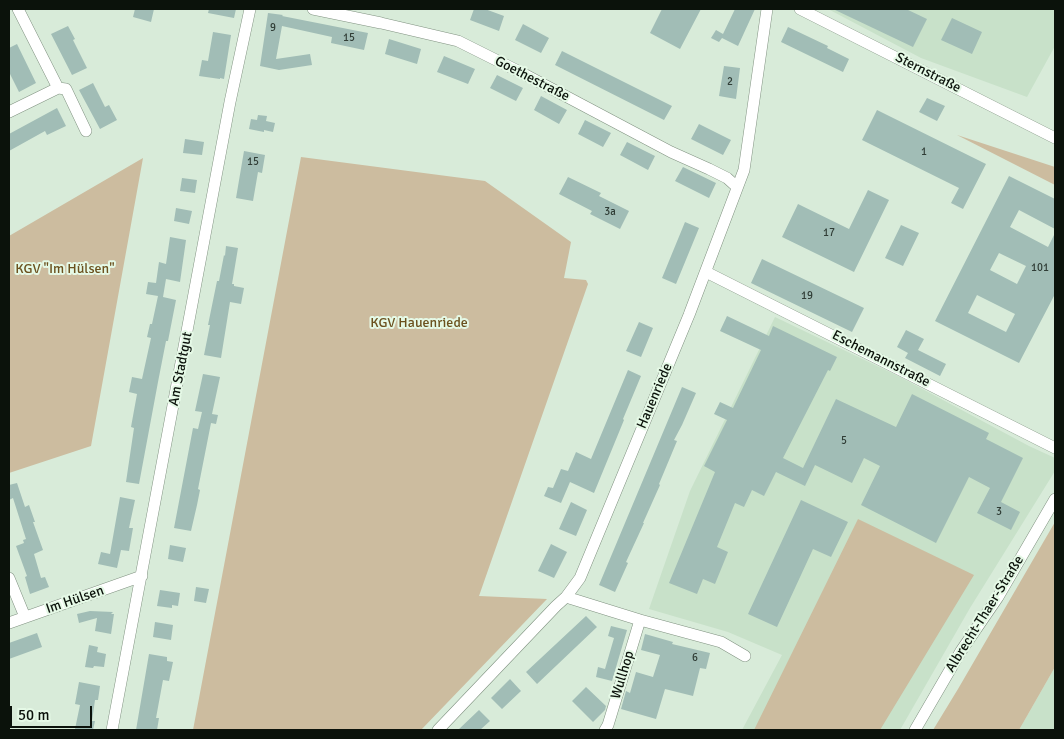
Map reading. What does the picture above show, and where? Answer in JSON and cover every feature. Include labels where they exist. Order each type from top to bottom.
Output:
[{"type":"street","points":[[18,9],[58,88]]},
{"type":"street","name":"Am Stadtgut","points":[[112,730],[230,102],[250,9]]},
{"type":"street","name":"Goethestraße","points":[[313,9],[458,41],[671,152],[726,178],[737,187]]},
{"type":"street","name":"Hauenriede","points":[[438,730],[566,597],[580,578],[706,272],[744,170],[767,9]]},
{"type":"street","name":"Sternstraße","points":[[800,9],[1055,138]]},
{"type":"street","points":[[9,112],[58,88],[66,89],[86,131]]},
{"type":"street","name":"Eschemannstraße","points":[[706,272],[1055,448]]},
{"type":"street","name":"Albrecht-Thaer-Straße","points":[[915,730],[961,651],[998,597],[1055,499]]},
{"type":"street","name":"Im Hülsen","points":[[9,622],[142,576]]},
{"type":"street","points":[[9,578],[25,617]]},
{"type":"street","points":[[566,597],[721,642],[745,656]]},
{"type":"street","name":"Wullhop","points":[[605,730],[640,620]]},
{"type":"shaded area","points":[[828,9],[1055,9],[1055,46],[1027,97],[921,58]]},
{"type":"shaded area","points":[[775,317],[900,377],[1055,458],[1055,471],[970,608],[900,730],[742,730],[782,655],[728,632],[649,609],[690,491]]},
{"type":"shaded area","points":[[1055,667],[1055,730],[1019,730]]},
{"type":"green space","points":[[957,135],[1055,167],[1055,185]]},
{"type":"green space","name":"KGV Hauenriede","points":[[301,157],[485,181],[571,242],[564,278],[586,280],[588,284],[479,596],[547,599],[421,730],[193,730]]},
{"type":"green space","name":"KGV \"Im Hülsen\"","points":[[143,158],[91,446],[9,473],[9,236]]},
{"type":"green space","points":[[858,519],[974,575],[880,730],[754,730]]},
{"type":"green space","points":[[1055,522],[1055,667],[1019,730],[933,730],[958,689]]},
{"type":"building","points":[[135,9],[154,9],[151,22],[133,17]]},
{"type":"building","points":[[209,9],[236,9],[234,18],[208,13]]},
{"type":"building","points":[[474,9],[485,9],[504,16],[499,31],[470,20]]},
{"type":"building","points":[[662,9],[701,9],[680,49],[650,33]]},
{"type":"building","points":[[735,9],[755,9],[738,46],[722,38],[719,42],[711,38],[716,30],[723,34]]},
{"type":"building","points":[[833,9],[906,9],[927,19],[913,47]]},
{"type":"building","points":[[268,13],[368,33],[364,50],[331,43],[332,37],[282,26],[276,59],[310,54],[312,65],[279,70],[260,66]]},
{"type":"building","points":[[952,18],[982,32],[972,54],[941,40]]},
{"type":"building","points":[[523,24],[549,38],[541,53],[515,40]]},
{"type":"building","points":[[68,26],[87,68],[72,75],[51,34]]},
{"type":"building","points":[[788,27],[828,46],[827,48],[849,59],[843,72],[781,42]]},
{"type":"building","points":[[213,32],[231,35],[224,79],[199,76],[202,60],[208,61]]},
{"type":"building","points":[[389,39],[421,49],[417,64],[385,54]]},
{"type":"building","points":[[17,44],[36,83],[19,92],[9,72],[9,48]]},
{"type":"building","points":[[562,51],[672,106],[664,120],[555,65]]},
{"type":"building","points":[[444,56],[475,69],[468,84],[437,72]]},
{"type":"building","points":[[724,66],[740,68],[736,99],[719,96]]},
{"type":"building","points":[[497,75],[523,88],[516,101],[490,88]]},
{"type":"building","points":[[93,83],[105,107],[109,105],[117,120],[100,129],[79,90]]},
{"type":"building","points":[[541,96],[567,110],[559,124],[534,110]]},
{"type":"building","points":[[927,98],[945,106],[937,121],[919,112]]},
{"type":"building","points":[[57,108],[66,126],[47,135],[45,131],[9,151],[9,134]]},
{"type":"building","points":[[877,110],[986,164],[963,209],[951,203],[959,188],[862,140]]},
{"type":"building","points":[[258,115],[267,116],[266,121],[275,123],[273,132],[249,129],[251,119],[257,120]]},
{"type":"building","points":[[585,120],[611,133],[603,147],[578,134]]},
{"type":"building","points":[[699,124],[731,140],[723,155],[691,139]]},
{"type":"building","points":[[185,139],[204,142],[202,155],[183,153]]},
{"type":"building","points":[[627,142],[655,156],[648,170],[620,155]]},
{"type":"building","points":[[244,151],[265,155],[262,173],[258,172],[253,201],[236,198]]},
{"type":"building","points":[[683,167],[716,183],[709,198],[675,181]]},
{"type":"building","points":[[1009,176],[1055,199],[1055,229],[1019,210],[1010,227],[1048,247],[1055,233],[1055,294],[1019,363],[935,321]],"holes":[[[999,253],[1026,266],[1017,284],[990,270]],[[977,295],[1015,314],[1006,332],[968,313]]]},
{"type":"building","points":[[568,177],[601,193],[599,196],[629,211],[620,229],[590,214],[592,211],[559,194]]},
{"type":"building","points":[[182,178],[197,180],[195,193],[180,191]]},
{"type":"building","points":[[868,190],[889,200],[854,272],[782,237],[798,204],[849,229]]},
{"type":"building","points":[[176,208],[192,211],[189,224],[174,221]]},
{"type":"building","points":[[685,222],[699,228],[676,284],[662,278]]},
{"type":"building","points":[[901,225],[919,233],[903,266],[885,258]]},
{"type":"building","points":[[170,237],[186,240],[180,282],[166,279],[163,297],[176,300],[168,341],[166,341],[139,484],[126,482],[134,428],[131,427],[137,394],[129,392],[132,377],[142,379],[151,338],[147,337],[158,296],[146,294],[148,282],[156,283],[159,262],[166,264]]},
{"type":"building","points":[[226,246],[238,248],[232,284],[244,288],[241,304],[230,302],[221,358],[204,355],[210,325],[208,325]]},
{"type":"building","points":[[762,259],[864,308],[852,332],[751,283]]},
{"type":"building","points":[[727,316],[769,336],[773,326],[837,357],[830,371],[828,370],[783,458],[803,468],[836,399],[896,427],[912,394],[989,433],[986,439],[1023,458],[1001,502],[1020,512],[1011,530],[977,513],[990,488],[969,477],[936,543],[861,505],[880,466],[864,458],[852,483],[815,465],[805,486],[776,472],[764,496],[752,490],[744,507],[735,503],[717,547],[728,552],[715,584],[703,579],[697,594],[669,583],[715,472],[704,466],[727,420],[714,414],[720,402],[733,408],[761,350],[720,331]]},
{"type":"building","points":[[639,322],[653,328],[641,357],[626,351]]},
{"type":"building","points":[[906,330],[924,339],[918,350],[946,364],[940,376],[905,358],[908,353],[897,347]]},
{"type":"building","points":[[628,370],[641,376],[594,493],[570,482],[561,503],[544,496],[548,487],[553,488],[561,469],[568,471],[576,452],[591,459]]},
{"type":"building","points":[[203,374],[220,377],[212,414],[218,415],[216,424],[211,423],[191,531],[174,528],[193,428],[198,429],[202,412],[195,411]]},
{"type":"building","points":[[682,387],[696,393],[674,440],[677,441],[660,485],[615,592],[599,585]]},
{"type":"building","points":[[17,483],[25,507],[29,505],[35,522],[33,522],[43,550],[34,554],[41,578],[45,577],[49,587],[30,594],[25,577],[27,576],[16,546],[24,543],[23,540],[26,539],[13,498],[9,500],[9,485]]},
{"type":"building","points":[[120,497],[135,500],[129,528],[133,528],[129,551],[121,550],[117,568],[98,564],[101,552],[110,554]]},
{"type":"building","points":[[801,500],[848,522],[831,557],[813,549],[777,627],[748,614]]},
{"type":"building","points":[[571,502],[587,510],[576,536],[559,529]]},
{"type":"building","points":[[551,544],[567,552],[554,578],[538,571]]},
{"type":"building","points":[[170,545],[186,548],[183,562],[168,559]]},
{"type":"building","points":[[196,587],[209,589],[206,603],[194,601]]},
{"type":"building","points":[[160,590],[180,593],[178,606],[172,605],[172,608],[157,606]]},
{"type":"building","points":[[90,611],[113,612],[111,614],[114,614],[111,634],[95,631],[97,618],[79,623],[77,614]]},
{"type":"building","points":[[586,616],[597,627],[537,684],[526,672]]},
{"type":"building","points":[[155,622],[173,625],[171,640],[153,637]]},
{"type":"building","points":[[611,626],[627,630],[612,681],[596,677],[598,667],[605,669],[614,638],[608,636]]},
{"type":"building","points":[[37,633],[42,647],[9,659],[9,643]]},
{"type":"building","points":[[645,634],[673,642],[672,644],[710,653],[706,669],[700,668],[693,696],[665,689],[656,719],[621,709],[626,691],[630,693],[636,672],[653,677],[660,655],[641,650]]},
{"type":"building","points":[[89,645],[98,647],[97,652],[106,654],[104,667],[85,667]]},
{"type":"building","points":[[149,654],[167,657],[167,661],[173,662],[169,681],[163,680],[156,718],[159,718],[157,730],[136,730]]},
{"type":"building","points":[[510,679],[521,691],[502,709],[491,698]]},
{"type":"building","points":[[79,682],[100,686],[98,700],[95,700],[92,721],[95,721],[93,730],[75,729],[80,705],[75,704]]},
{"type":"building","points":[[586,687],[606,706],[605,710],[593,722],[572,701]]},
{"type":"building","points":[[479,710],[490,721],[480,730],[458,730]]}]
